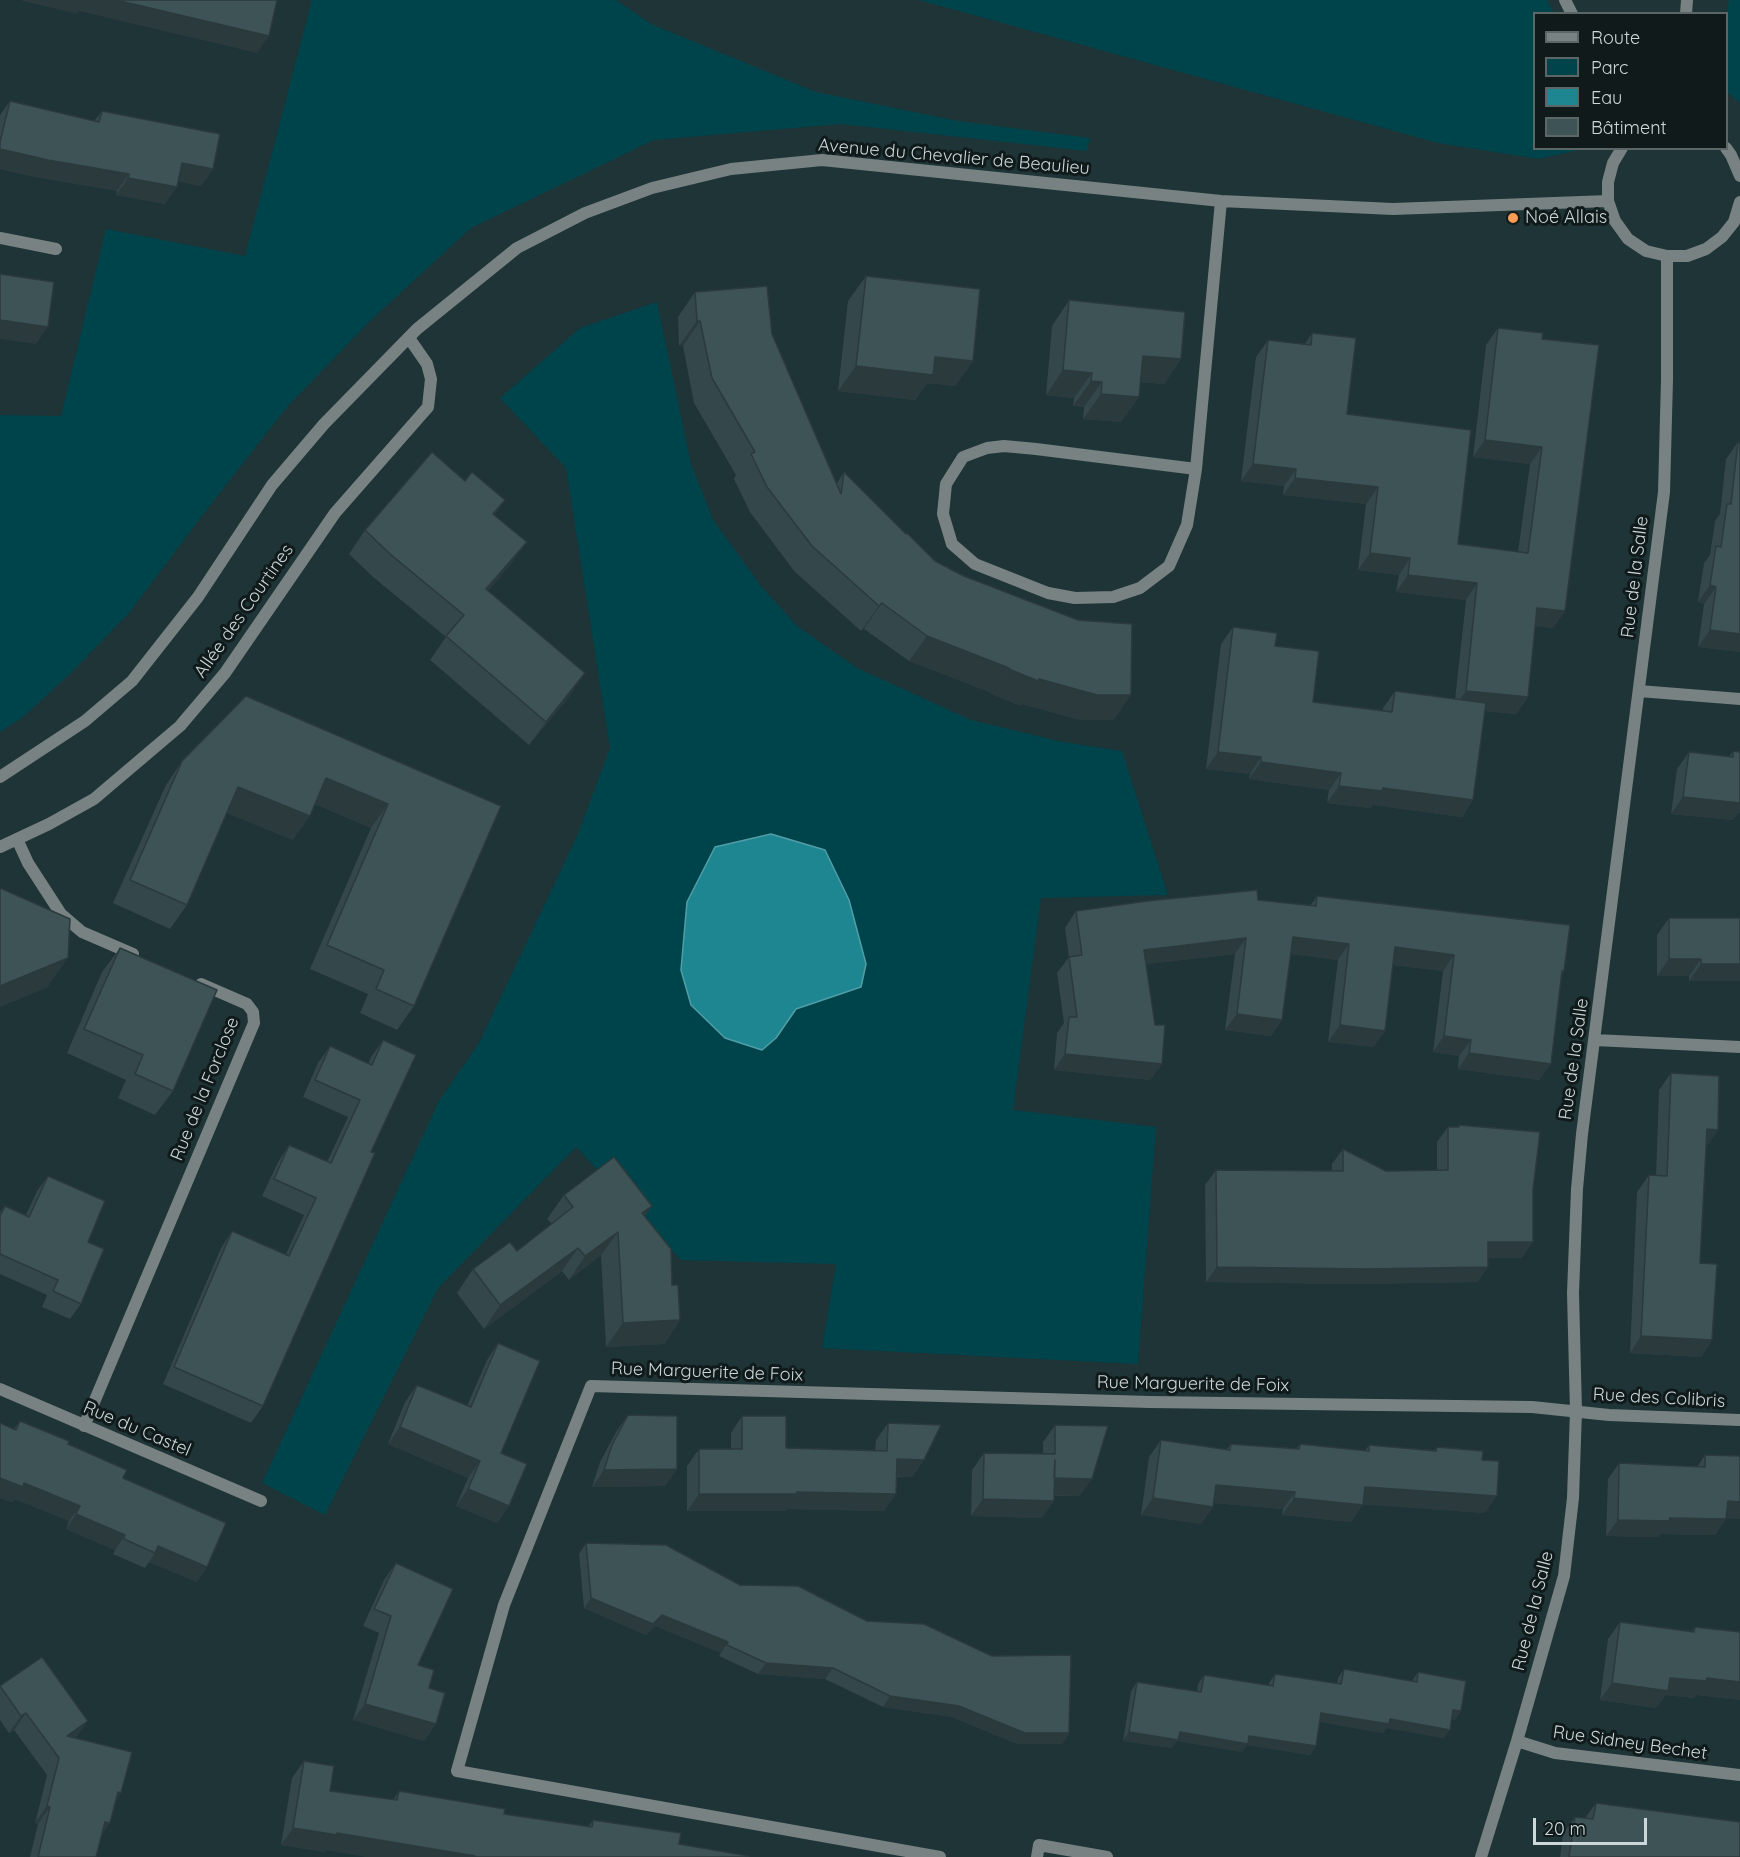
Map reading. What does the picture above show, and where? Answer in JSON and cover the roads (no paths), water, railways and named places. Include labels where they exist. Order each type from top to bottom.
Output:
[{"type":"street","points":[[1621,150],[1613,163],[1608,182],[1608,201],[1615,221],[1628,239],[1646,251],[1667,256],[1687,256],[1706,249],[1737,223],[1740,202]]},
{"type":"street","points":[[1727,150],[1740,176]]},
{"type":"street","name":"Avenue du Chevalier de Beaulieu","points":[[0,777],[85,721],[132,681],[198,597],[272,485],[324,424],[409,338],[517,248],[585,213],[652,188],[731,169],[822,160],[1221,201],[1393,209],[1608,201]]},
{"type":"street","points":[[1196,469],[1036,449],[1004,446],[987,448],[963,457],[957,466],[946,484],[943,514],[952,543],[975,564],[1048,593],[1075,598],[1113,597],[1140,588],[1169,566],[1186,525],[1196,469],[1221,201]]},
{"type":"street","points":[[0,238],[56,249]]},
{"type":"street","name":"Rue de la Salle","points":[[1481,1857],[1564,1576],[1574,1498],[1576,1411],[1573,1293],[1576,1200],[1582,1134],[1664,492],[1667,256]]},
{"type":"street","name":"Allée des Courtines","points":[[0,847],[49,824],[94,799],[180,726],[225,673],[335,513],[428,407],[431,379],[427,363],[409,338]]},
{"type":"street","points":[[1639,691],[1740,699]]},
{"type":"street","points":[[17,839],[28,863],[61,914],[82,932],[148,961]]},
{"type":"street","name":"Rue de la Forclose","points":[[84,1426],[254,1023],[253,1012],[247,1004],[192,980]]},
{"type":"street","points":[[1595,1040],[1740,1047]]},
{"type":"street","name":"Rue Marguerite de Foix","points":[[940,1857],[457,1771],[504,1605],[591,1386],[1150,1402],[1532,1407],[1576,1411]]},
{"type":"street","name":"Rue du Castel","points":[[0,1389],[261,1501]]},
{"type":"street","name":"Rue des Colibris","points":[[1576,1411],[1609,1415],[1740,1420]]},
{"type":"street","name":"Rue Sidney Bechet","points":[[1517,1741],[1555,1754],[1740,1775]]},
{"type":"street","points":[[1037,1857],[1039,1845],[1107,1857]]},
{"type":"water","points":[[771,834],[825,850],[849,900],[866,964],[861,987],[796,1009],[776,1038],[762,1050],[725,1038],[691,1005],[681,970],[687,902],[715,847]]},
{"type":"place","name":"Noé Allais","points":[[1513,218]]}]
